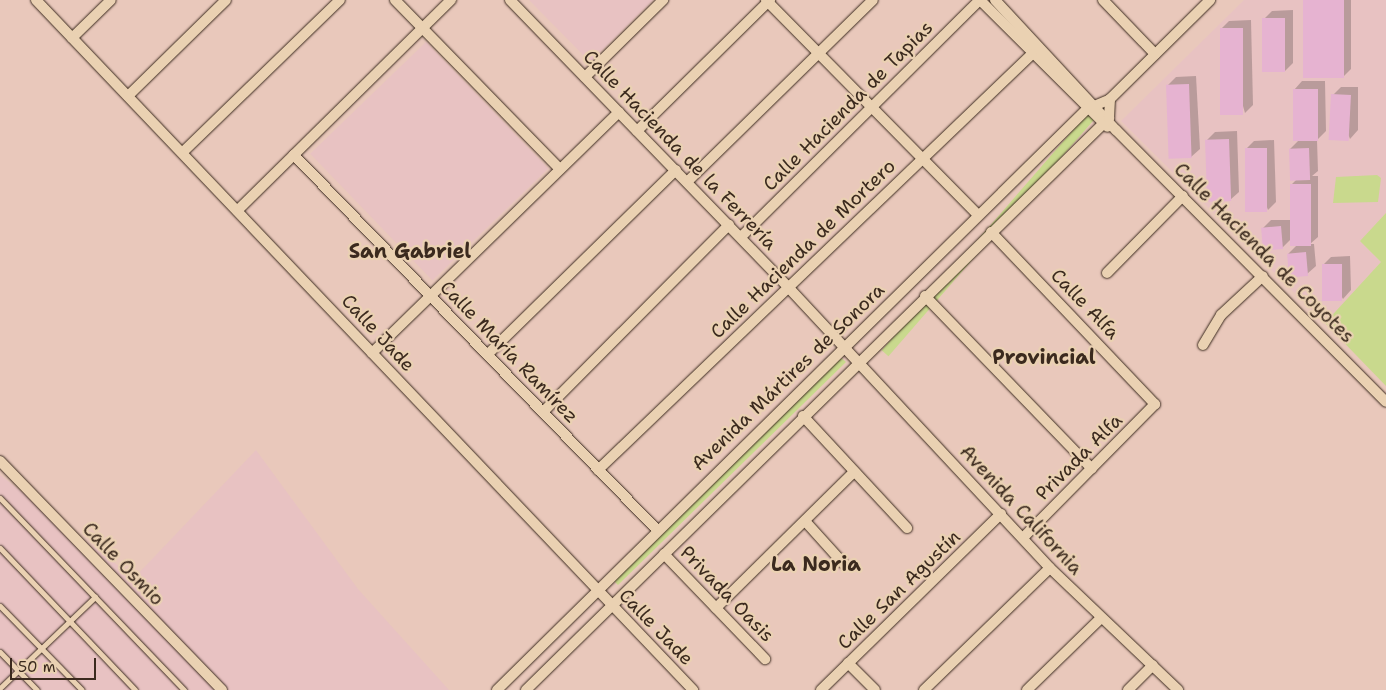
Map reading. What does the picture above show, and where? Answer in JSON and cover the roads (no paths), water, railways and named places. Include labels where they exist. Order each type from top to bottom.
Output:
[{"type":"street","name":"Calle Jade","points":[[36,0],[184,151],[372,353],[693,690]]},
{"type":"street","points":[[72,38],[111,0]]},
{"type":"street","points":[[128,96],[226,0]]},
{"type":"street","points":[[184,151],[340,0]]},
{"type":"street","points":[[395,0],[560,169]]},
{"type":"street","points":[[239,209],[451,0]]},
{"type":"street","name":"Calle Hacienda de la Ferrería","points":[[510,0],[845,346]]},
{"type":"street","points":[[585,77],[663,0]]},
{"type":"street","points":[[687,182],[873,0]]},
{"type":"street","name":"Calle Hacienda de Coyotes","points":[[980,0],[1032,54],[1090,105]]},
{"type":"street","name":"Calle Hacienda de Tapias","points":[[740,237],[980,0]]},
{"type":"street","name":"Calle Hacienda de Coyotes","points":[[995,0],[1106,122],[1183,196],[1386,402]]},
{"type":"street","points":[[1103,0],[1155,54]]},
{"type":"street","points":[[1090,105],[1110,99],[1210,0]]},
{"type":"street","points":[[637,131],[768,1],[978,215]]},
{"type":"street","name":"Calle Hacienda de Mortero","points":[[598,470],[1032,54]]},
{"type":"street","points":[[1106,122],[1110,99]]},
{"type":"street","name":"Avenida Mártires de Sonora","points":[[497,690],[596,590],[1090,105]]},
{"type":"street","points":[[372,353],[619,112]]},
{"type":"street","name":"Avenida Mártires de Sonora","points":[[526,690],[802,416],[1106,122]]},
{"type":"street","name":"Calle María Ramírez","points":[[294,155],[657,530]]},
{"type":"street","points":[[488,354],[676,170]]},
{"type":"street","points":[[1107,273],[1183,196]]},
{"type":"street","points":[[543,412],[729,225]]},
{"type":"street","name":"Calle Alfa","points":[[991,232],[1152,399]]},
{"type":"street","points":[[1203,345],[1221,315],[1263,276]]},
{"type":"street","points":[[925,296],[1092,469]]},
{"type":"street","name":"Avenida California","points":[[845,346],[1050,568],[1101,618],[1154,665],[1178,690]]},
{"type":"street","name":"Privada Alfa","points":[[1023,538],[1154,406],[1152,399]]},
{"type":"street","points":[[802,416],[907,528]]},
{"type":"street","name":"Calle Osmio","points":[[0,461],[222,690]]},
{"type":"street","points":[[716,608],[854,472]]},
{"type":"street","name":"Calle San Agustín","points":[[821,690],[1001,514]]},
{"type":"street","points":[[805,521],[843,563]]},
{"type":"street","name":"Privada Oasis","points":[[664,554],[765,659]]},
{"type":"street","points":[[924,690],[1050,568]]},
{"type":"street","points":[[1027,690],[1101,618]]},
{"type":"street","points":[[848,663],[875,690]]},
{"type":"street","points":[[1128,690],[1154,665]]},
{"type":"lane","points":[[0,498],[184,690]]},
{"type":"lane","points":[[0,548],[68,623],[135,690]]},
{"type":"lane","points":[[0,688],[95,597]]},
{"type":"lane","points":[[0,606],[82,690]]},
{"type":"lane","points":[[0,652],[37,690]]},
{"type":"district","name":"San Gabriel","points":[[410,251]]},
{"type":"district","name":"Provincial","points":[[1044,357]]},
{"type":"district","name":"La Noria","points":[[816,564]]}]
